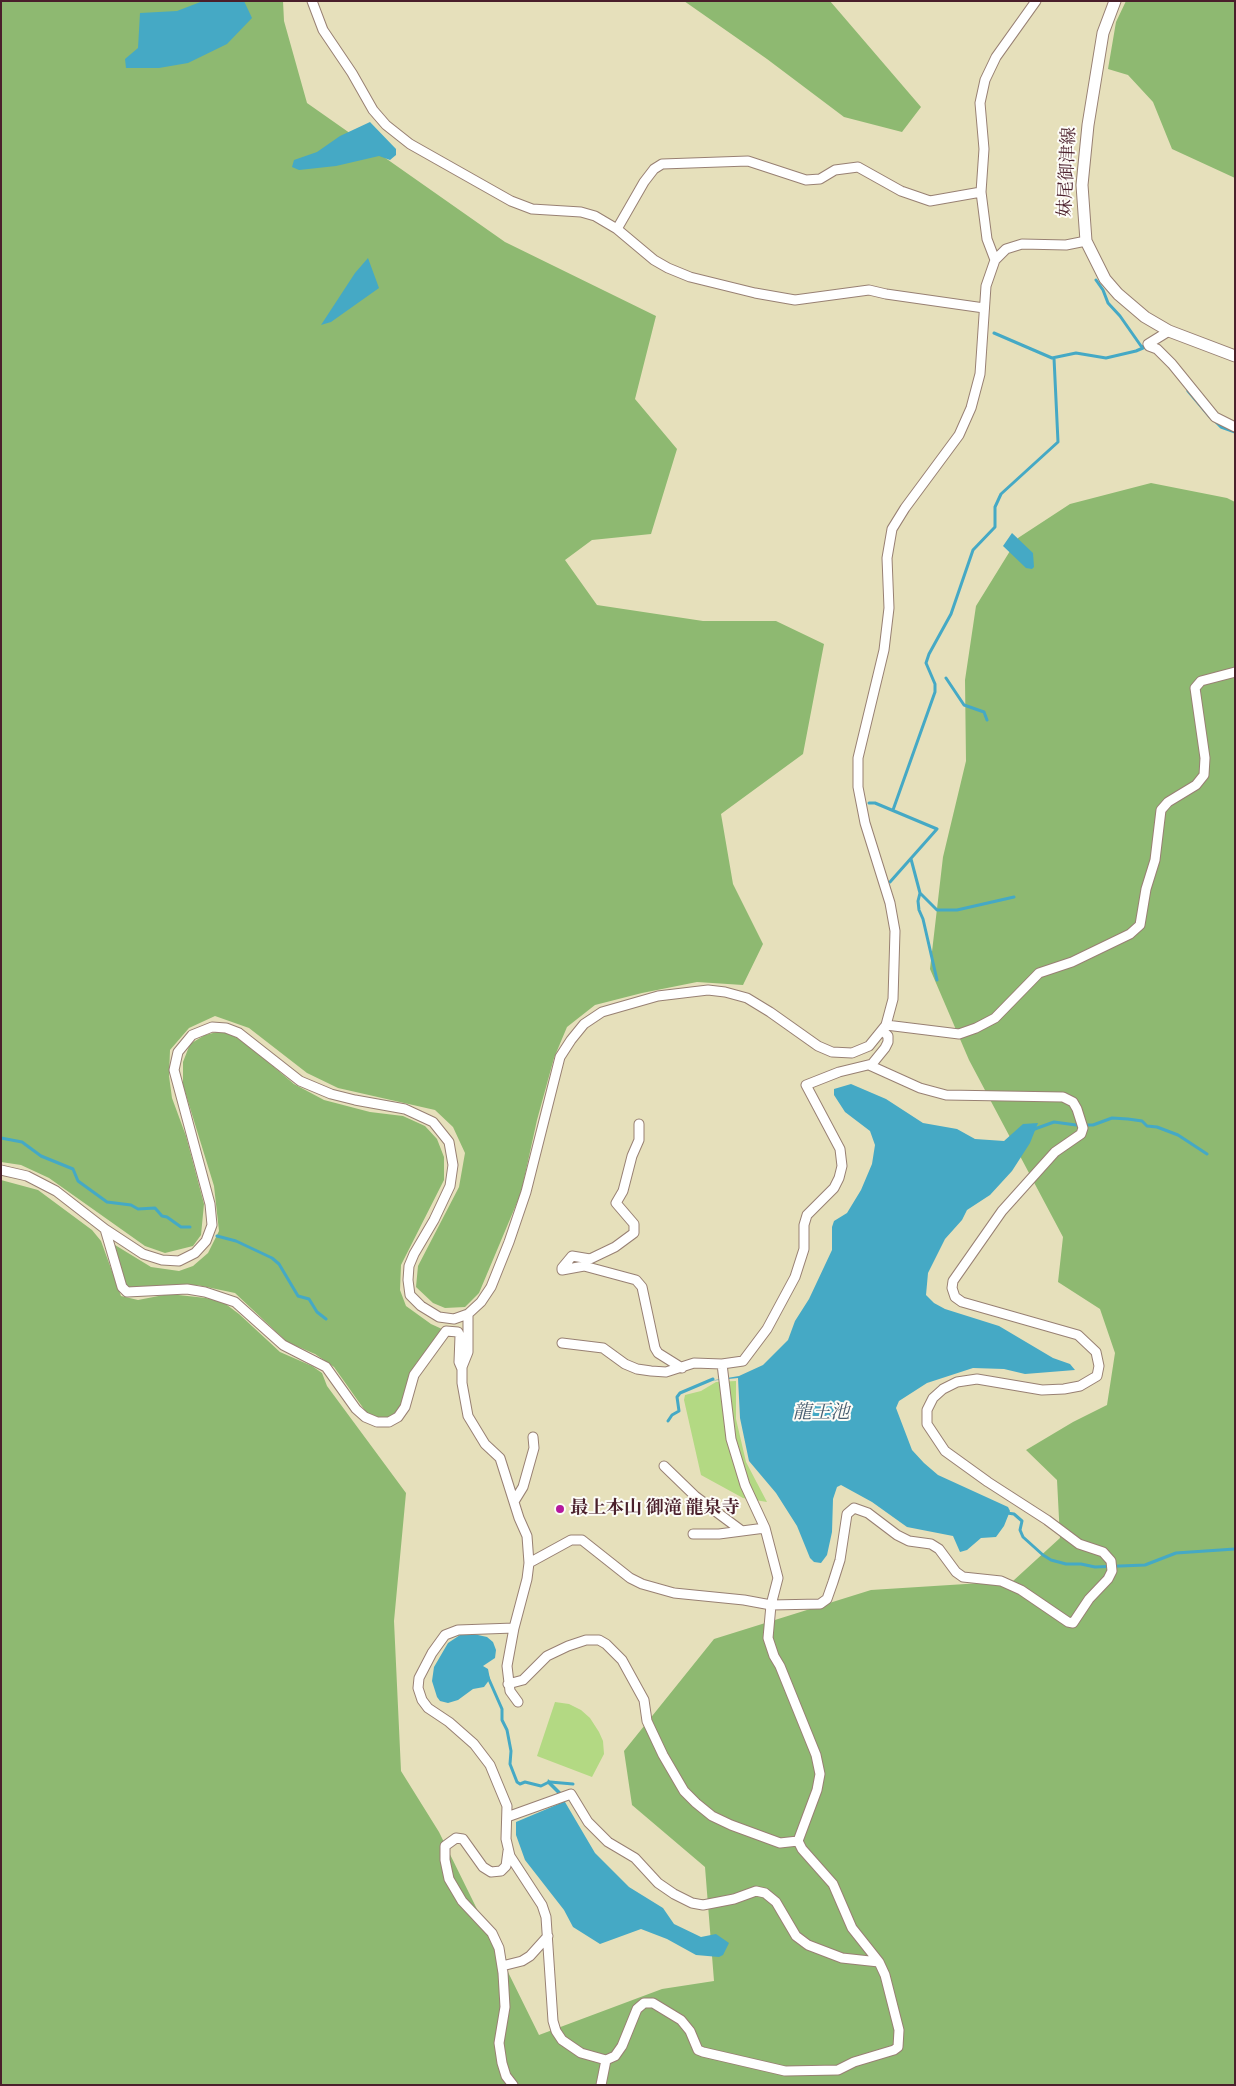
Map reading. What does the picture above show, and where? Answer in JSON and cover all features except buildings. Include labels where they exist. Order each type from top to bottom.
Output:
[{"type":"main road","name":"妹尾御津線","points":[[1115,1],[1103,33],[1088,125],[1082,185],[1086,241],[1106,279],[1118,294],[1145,317],[1169,331],[1235,356]]},
{"type":"street","points":[[312,1],[323,30],[352,73],[373,110],[386,125],[410,144],[511,201],[532,208],[580,212],[595,216],[617,229],[654,260],[668,268],[690,277],[754,292],[795,300],[869,290],[984,308]]},
{"type":"street","points":[[995,260],[987,239],[982,192],[984,149],[980,103],[985,80],[996,57],[1036,1]]},
{"type":"street","points":[[617,229],[644,182],[654,169],[662,164],[748,160],[806,180],[820,179],[835,170],[858,167],[901,191],[930,201],[982,192]]},
{"type":"street","points":[[1,1170],[27,1176],[56,1191],[105,1229],[143,1254],[162,1260],[179,1261],[195,1253],[206,1241],[212,1225],[210,1204],[174,1070],[178,1052],[192,1035],[212,1027],[226,1028],[240,1033],[300,1081],[330,1094],[405,1109],[433,1122],[449,1142],[453,1165],[450,1186],[409,1266],[410,1295],[421,1306],[439,1317],[454,1319],[468,1314],[481,1302],[491,1287],[526,1192],[560,1057],[570,1040],[584,1024],[602,1012],[658,996],[708,990],[725,992],[746,998],[770,1012],[818,1046],[832,1052],[852,1053],[869,1046],[884,1028],[893,999],[895,931],[890,903],[863,814],[858,787],[858,758],[884,650],[889,608],[887,558],[892,529],[905,508],[959,436],[972,408],[980,374],[986,286],[995,260],[1006,249],[1022,244],[1066,245],[1086,241]]},
{"type":"street","points":[[1169,331],[1148,344],[1149,346],[1157,349],[1172,364],[1215,416],[1235,428]]},
{"type":"street","points":[[884,1028],[959,1034],[976,1028],[995,1018],[1039,973],[1072,962],[1130,934],[1140,926],[1146,889],[1155,860],[1161,810],[1168,802],[1196,785],[1204,775],[1205,758],[1195,688],[1201,681],[1235,672]]},
{"type":"street","points":[[562,1343],[603,1348],[625,1364],[637,1369],[666,1372],[694,1363],[722,1364],[743,1361],[767,1329],[795,1277],[804,1249],[804,1225],[807,1215],[834,1188],[842,1166],[840,1149],[806,1085],[839,1072],[869,1065],[885,1048],[888,1036],[884,1028]]},
{"type":"street","points":[[528,1563],[571,1540],[582,1540],[630,1578],[642,1584],[690,1596],[744,1600],[771,1605],[820,1604],[827,1599],[840,1560],[847,1514],[854,1508],[868,1513],[897,1535],[910,1541],[931,1544],[939,1549],[956,1572],[963,1576],[1001,1581],[1021,1590],[1068,1622],[1073,1623],[1089,1599],[1108,1579],[1112,1571],[1111,1562],[1103,1552],[1079,1544],[945,1451],[927,1424],[926,1410],[933,1398],[943,1389],[957,1382],[977,1379],[1042,1390],[1080,1386],[1096,1376],[1099,1366],[1096,1352],[1078,1335],[962,1302],[955,1298],[952,1288],[953,1281],[1002,1211],[1055,1152],[1080,1134],[1083,1128],[1077,1109],[1073,1102],[1063,1097],[946,1095],[920,1088],[869,1065]]},
{"type":"street","points":[[639,1124],[639,1140],[632,1156],[623,1191],[616,1203],[634,1224],[634,1234],[615,1247],[590,1259],[572,1256],[562,1270],[584,1266],[636,1280],[642,1286],[655,1348],[682,1368]]},
{"type":"street","points":[[105,1229],[122,1287],[127,1292],[188,1290],[205,1292],[235,1302],[283,1345],[326,1367],[356,1408],[365,1417],[377,1422],[389,1422],[398,1417],[404,1407],[414,1375],[446,1331],[458,1332],[460,1336],[459,1362],[462,1369],[464,1398],[468,1416],[485,1444],[500,1458],[515,1500],[519,1518],[527,1536],[528,1563],[526,1579],[507,1666],[510,1692],[518,1702]]},
{"type":"street","points":[[462,1369],[468,1352],[468,1314]]},
{"type":"street","points":[[508,1849],[510,1856],[542,1905],[546,1917],[553,2021],[556,2031],[562,2040],[581,2053],[606,2060],[615,2056],[622,2046],[637,2009],[644,2003],[653,2003],[681,2020],[690,2031],[698,2050],[785,2071],[838,2070],[854,2062],[894,2050],[900,2042],[899,2030],[880,1962],[852,1928],[833,1884],[802,1850],[798,1841],[817,1790],[820,1774],[816,1755],[768,1638],[771,1605],[778,1578],[765,1528],[745,1486],[735,1454],[722,1364]]},
{"type":"street","points":[[515,1500],[523,1487],[534,1448],[533,1437]]},
{"type":"street","points":[[664,1466],[695,1496],[742,1531]]},
{"type":"street","points":[[693,1534],[719,1534],[765,1528]]},
{"type":"street","points":[[513,2085],[506,2076],[499,2044],[505,2007],[499,1948],[492,1933],[462,1901],[449,1879],[445,1860],[445,1846],[456,1838],[463,1839],[482,1866],[491,1872],[501,1871],[506,1866],[508,1849],[507,1806],[490,1764],[474,1744],[450,1722],[428,1708],[422,1700],[418,1688],[419,1678],[432,1653],[446,1635],[458,1630],[514,1628]]},
{"type":"street","points":[[508,1684],[523,1680],[547,1656],[586,1640],[599,1640],[606,1644],[622,1660],[644,1700],[648,1721],[663,1755],[684,1791],[712,1816],[731,1825],[780,1843],[798,1841]]},
{"type":"street","points":[[507,1817],[571,1794],[588,1822],[608,1842],[635,1858],[658,1883],[674,1894],[692,1903],[703,1905],[734,1899],[756,1891],[765,1893],[776,1902],[796,1936],[808,1944],[842,1958],[870,1963],[880,1962]]},
{"type":"street","points":[[502,1966],[522,1961],[530,1956],[548,1936]]},
{"type":"street","points":[[601,2085],[606,2060]]},
{"type":"green space","points":[[1,1],[283,1],[284,21],[307,103],[505,242],[656,316],[635,399],[677,449],[651,534],[592,540],[565,560],[597,605],[703,621],[776,621],[824,644],[803,754],[721,814],[733,884],[763,944],[743,985],[697,982],[642,993],[595,1005],[567,1027],[554,1058],[537,1120],[521,1193],[479,1293],[465,1307],[445,1308],[433,1303],[416,1287],[418,1266],[459,1187],[465,1153],[453,1127],[435,1110],[338,1088],[307,1073],[249,1028],[215,1016],[189,1028],[170,1050],[169,1076],[172,1098],[186,1136],[204,1204],[201,1235],[193,1246],[165,1253],[145,1246],[49,1178],[21,1165],[1,1162]]},
{"type":"green space","points":[[684,1],[830,1],[921,107],[902,132],[844,117],[767,59]]},
{"type":"green space","points":[[1126,1],[1235,1],[1235,178],[1172,149],[1153,102],[1128,75],[1108,69],[1116,22]]},
{"type":"green space","points":[[1151,483],[1227,498],[1235,502],[1235,2085],[1,2085],[1,1180],[38,1190],[92,1230],[101,1241],[121,1296],[138,1300],[169,1294],[223,1302],[239,1314],[280,1352],[312,1366],[322,1373],[327,1386],[406,1493],[394,1621],[401,1771],[439,1832],[539,2035],[662,1989],[714,1981],[705,1867],[632,1805],[624,1751],[714,1639],[871,1590],[1013,1581],[1060,1538],[1057,1480],[1026,1450],[1073,1422],[1107,1405],[1115,1353],[1100,1309],[1058,1282],[1063,1237],[969,1060],[930,969],[943,857],[966,761],[965,680],[976,606],[1018,538],[1070,504]]},
{"type":"green space","points":[[221,1031],[242,1040],[294,1084],[324,1100],[370,1112],[403,1116],[425,1126],[437,1139],[444,1157],[444,1180],[401,1265],[400,1290],[406,1306],[431,1324],[442,1329],[432,1346],[417,1362],[409,1377],[403,1402],[396,1413],[388,1418],[376,1419],[366,1412],[334,1367],[315,1354],[287,1342],[235,1293],[197,1285],[129,1288],[123,1280],[113,1248],[115,1245],[151,1267],[179,1271],[193,1266],[208,1253],[219,1231],[214,1186],[183,1085],[183,1062],[190,1044],[205,1035]]},
{"type":"green space","points":[[736,1381],[736,1419],[746,1462],[767,1502],[743,1498],[701,1475],[684,1400],[685,1395],[701,1391],[716,1382]]},
{"type":"green space","points":[[555,1702],[569,1704],[581,1710],[590,1718],[599,1732],[603,1741],[604,1754],[592,1777],[537,1756]]},
{"type":"water","points":[[203,1],[244,1],[252,18],[227,44],[188,63],[159,68],[126,68],[125,59],[138,48],[140,13],[177,11]]},
{"type":"water","points":[[370,122],[396,149],[396,155],[390,160],[379,156],[336,166],[299,170],[292,167],[294,160],[317,152],[340,136]]},
{"type":"water","points":[[368,258],[379,288],[331,322],[321,325],[355,273]]},
{"type":"water","points":[[1012,533],[1033,553],[1034,567],[1032,569],[1026,568],[1003,546]]},
{"type":"water","name":"龍王池","points":[[851,1084],[886,1099],[923,1123],[957,1129],[975,1139],[1004,1141],[1023,1124],[1038,1123],[1030,1143],[1012,1171],[990,1195],[967,1210],[962,1220],[945,1239],[928,1273],[926,1295],[934,1303],[945,1309],[999,1326],[1053,1358],[1070,1364],[1075,1370],[1025,1374],[1004,1369],[973,1368],[927,1383],[899,1401],[896,1408],[912,1450],[924,1463],[938,1475],[1008,1507],[1010,1511],[1004,1526],[996,1537],[981,1538],[967,1550],[960,1552],[953,1536],[907,1527],[872,1502],[841,1485],[837,1487],[833,1499],[832,1532],[827,1555],[821,1563],[814,1562],[810,1558],[797,1526],[776,1493],[749,1461],[740,1418],[738,1378],[709,1381],[739,1376],[763,1365],[788,1340],[795,1321],[809,1299],[832,1250],[832,1227],[834,1221],[847,1213],[861,1190],[872,1164],[875,1145],[870,1131],[845,1112],[834,1095],[834,1089]]},
{"type":"water","points":[[469,1633],[487,1637],[493,1642],[496,1650],[495,1658],[483,1666],[488,1669],[490,1679],[484,1687],[473,1689],[458,1700],[448,1703],[440,1701],[432,1681],[434,1667],[448,1643],[460,1635]]},
{"type":"water","points":[[548,1779],[562,1793],[565,1802],[595,1853],[629,1887],[663,1908],[674,1924],[701,1937],[716,1934],[729,1943],[723,1955],[719,1957],[696,1955],[667,1939],[641,1929],[600,1944],[573,1927],[564,1910],[525,1860],[516,1835],[516,1822],[561,1803],[558,1794],[547,1783]]},
{"type":"waterway","points":[[1096,280],[1103,290],[1108,303],[1120,316],[1141,346],[1149,349]]},
{"type":"waterway","points":[[994,333],[1052,358],[1076,353],[1106,358],[1143,348]]},
{"type":"waterway","points":[[893,810],[935,692],[935,684],[926,663],[951,614],[973,550],[995,527],[995,507],[1001,494],[1058,442],[1054,358]]},
{"type":"waterway","points":[[1188,391],[1210,417]]},
{"type":"waterway","points":[[1215,421],[1221,427],[1235,432]]},
{"type":"waterway","points":[[946,678],[964,705],[984,712],[987,720]]},
{"type":"waterway","points":[[869,803],[875,803],[937,829],[890,882]]},
{"type":"waterway","points":[[911,859],[920,893],[937,910],[957,910],[1014,897]]},
{"type":"waterway","points":[[920,893],[918,901],[919,910],[923,919],[937,980]]},
{"type":"waterway","points":[[1032,1130],[1054,1122],[1093,1125],[1112,1118],[1128,1119],[1142,1121],[1147,1126],[1157,1127],[1178,1135],[1207,1154]]},
{"type":"waterway","points":[[1,1138],[22,1142],[41,1156],[73,1169],[78,1181],[107,1202],[131,1205],[138,1209],[155,1208],[162,1216],[167,1217],[181,1227],[190,1227]]},
{"type":"waterway","points":[[217,1236],[236,1241],[272,1258],[279,1264],[298,1296],[309,1299],[317,1312],[326,1319]]},
{"type":"waterway","points":[[668,1421],[672,1415],[679,1411],[677,1397],[680,1393],[713,1379]]},
{"type":"waterway","points":[[1007,1513],[1014,1514],[1022,1521],[1020,1530],[1023,1537],[1043,1555],[1051,1560],[1066,1564],[1081,1564],[1095,1567],[1145,1565],[1176,1553],[1235,1549]]},
{"type":"waterway","points":[[487,1675],[502,1709],[502,1720],[507,1730],[511,1751],[510,1764],[517,1782],[541,1786],[549,1782]]},
{"type":"waterway","points":[[550,1782],[573,1784]]},
{"type":"place","name":"最上本山 御滝 龍泉寺","points":[[560,1509]]}]
